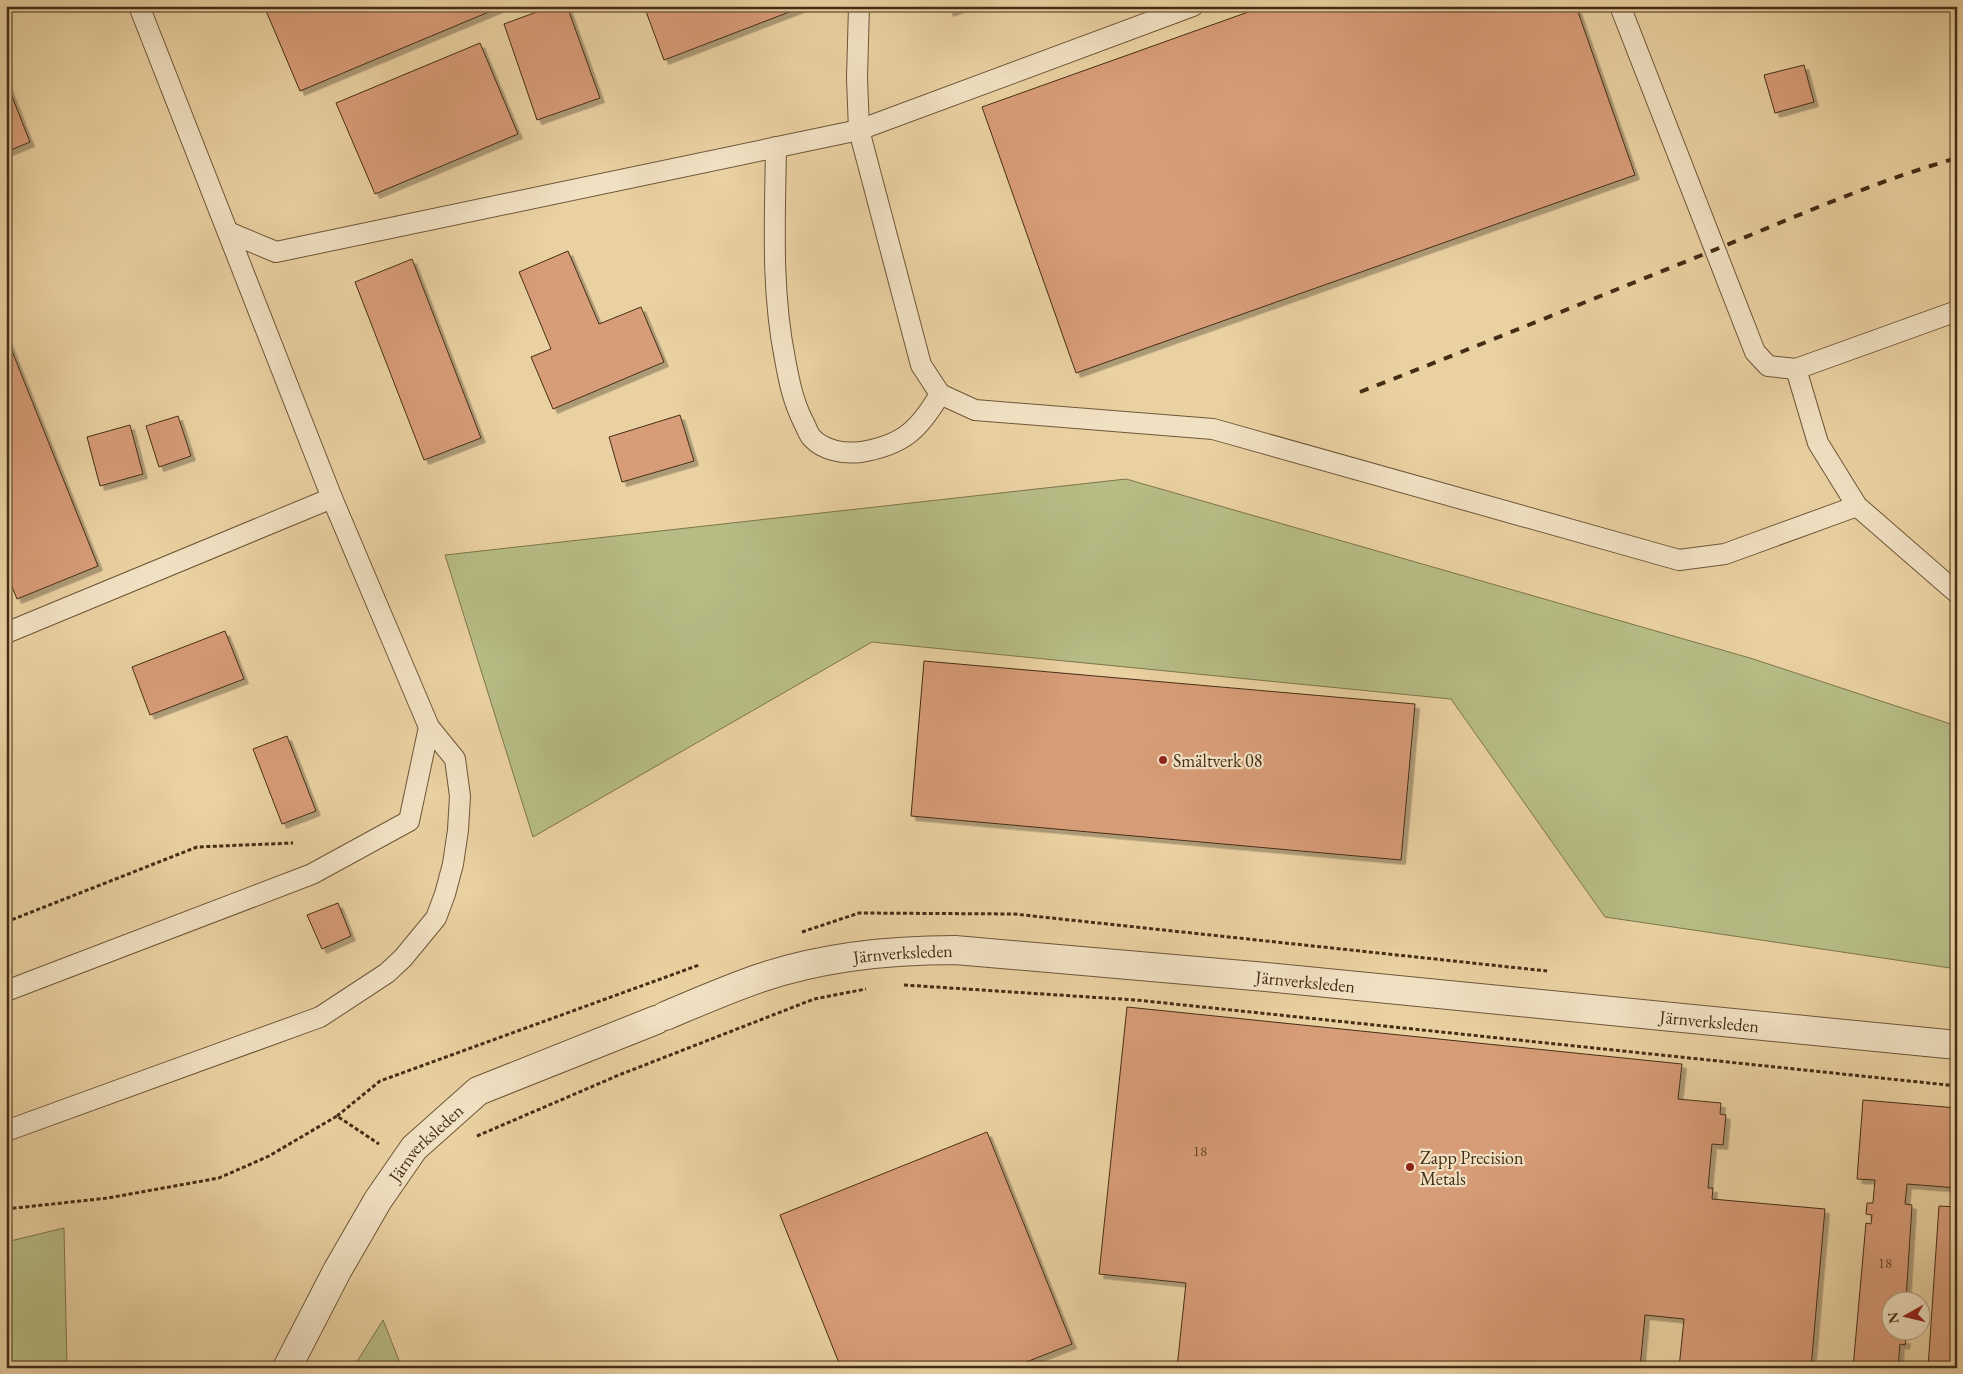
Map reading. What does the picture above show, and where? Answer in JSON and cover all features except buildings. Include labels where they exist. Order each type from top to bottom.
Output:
[{"type":"street","name":"Järnverksleden","points":[[287,1368],[337,1271],[378,1200],[409,1154],[478,1091],[760,978],[816,963],[907,950],[955,950],[1286,979],[1957,1045]]},
{"type":"lane","points":[[6,1131],[320,1017],[387,973],[403,958],[436,918],[451,872],[458,830],[460,796],[455,759],[429,727],[332,498],[139,6]]},
{"type":"lane","points":[[859,6],[857,78],[859,130],[921,365],[940,394],[975,410],[1213,430],[1679,560],[1725,554],[1857,506]]},
{"type":"lane","points":[[228,232],[276,252],[859,130],[1193,6]]},
{"type":"lane","points":[[1620,6],[1755,352],[1768,366],[1796,369],[1957,311]]},
{"type":"lane","points":[[776,147],[773,251],[779,328],[793,402],[812,438],[828,449],[847,454],[875,449],[902,440],[926,417],[940,394]]},
{"type":"lane","points":[[1796,369],[1818,443],[1857,506],[1957,593]]},
{"type":"lane","points":[[6,633],[332,498]]},
{"type":"lane","points":[[6,991],[312,874],[409,821],[429,727]]},
{"type":"path","points":[[6,922],[198,847],[293,843]]},
{"type":"path","points":[[897,985],[1136,1000],[1957,1086]]},
{"type":"path","points":[[476,1137],[619,1076],[814,999],[868,988]]},
{"type":"path","points":[[6,1209],[108,1198],[219,1178],[269,1156],[337,1116],[390,1150],[409,1154]]},
{"type":"green space","points":[[1126,479],[1750,658],[1957,726],[1957,969],[1605,917],[1451,699],[872,642],[533,837],[445,555]]},
{"type":"green space","points":[[64,1228],[67,1368],[6,1368],[6,1242]]},
{"type":"green space","points":[[383,1320],[402,1368],[353,1368]]},
{"type":"railway","points":[[1360,392],[1828,203],[1892,179],[1957,158]]},
{"type":"place","name":"Smältverk 08","points":[[1163,760]]},
{"type":"place","name":"Zapp Precision Metals","points":[[1410,1167]]}]
